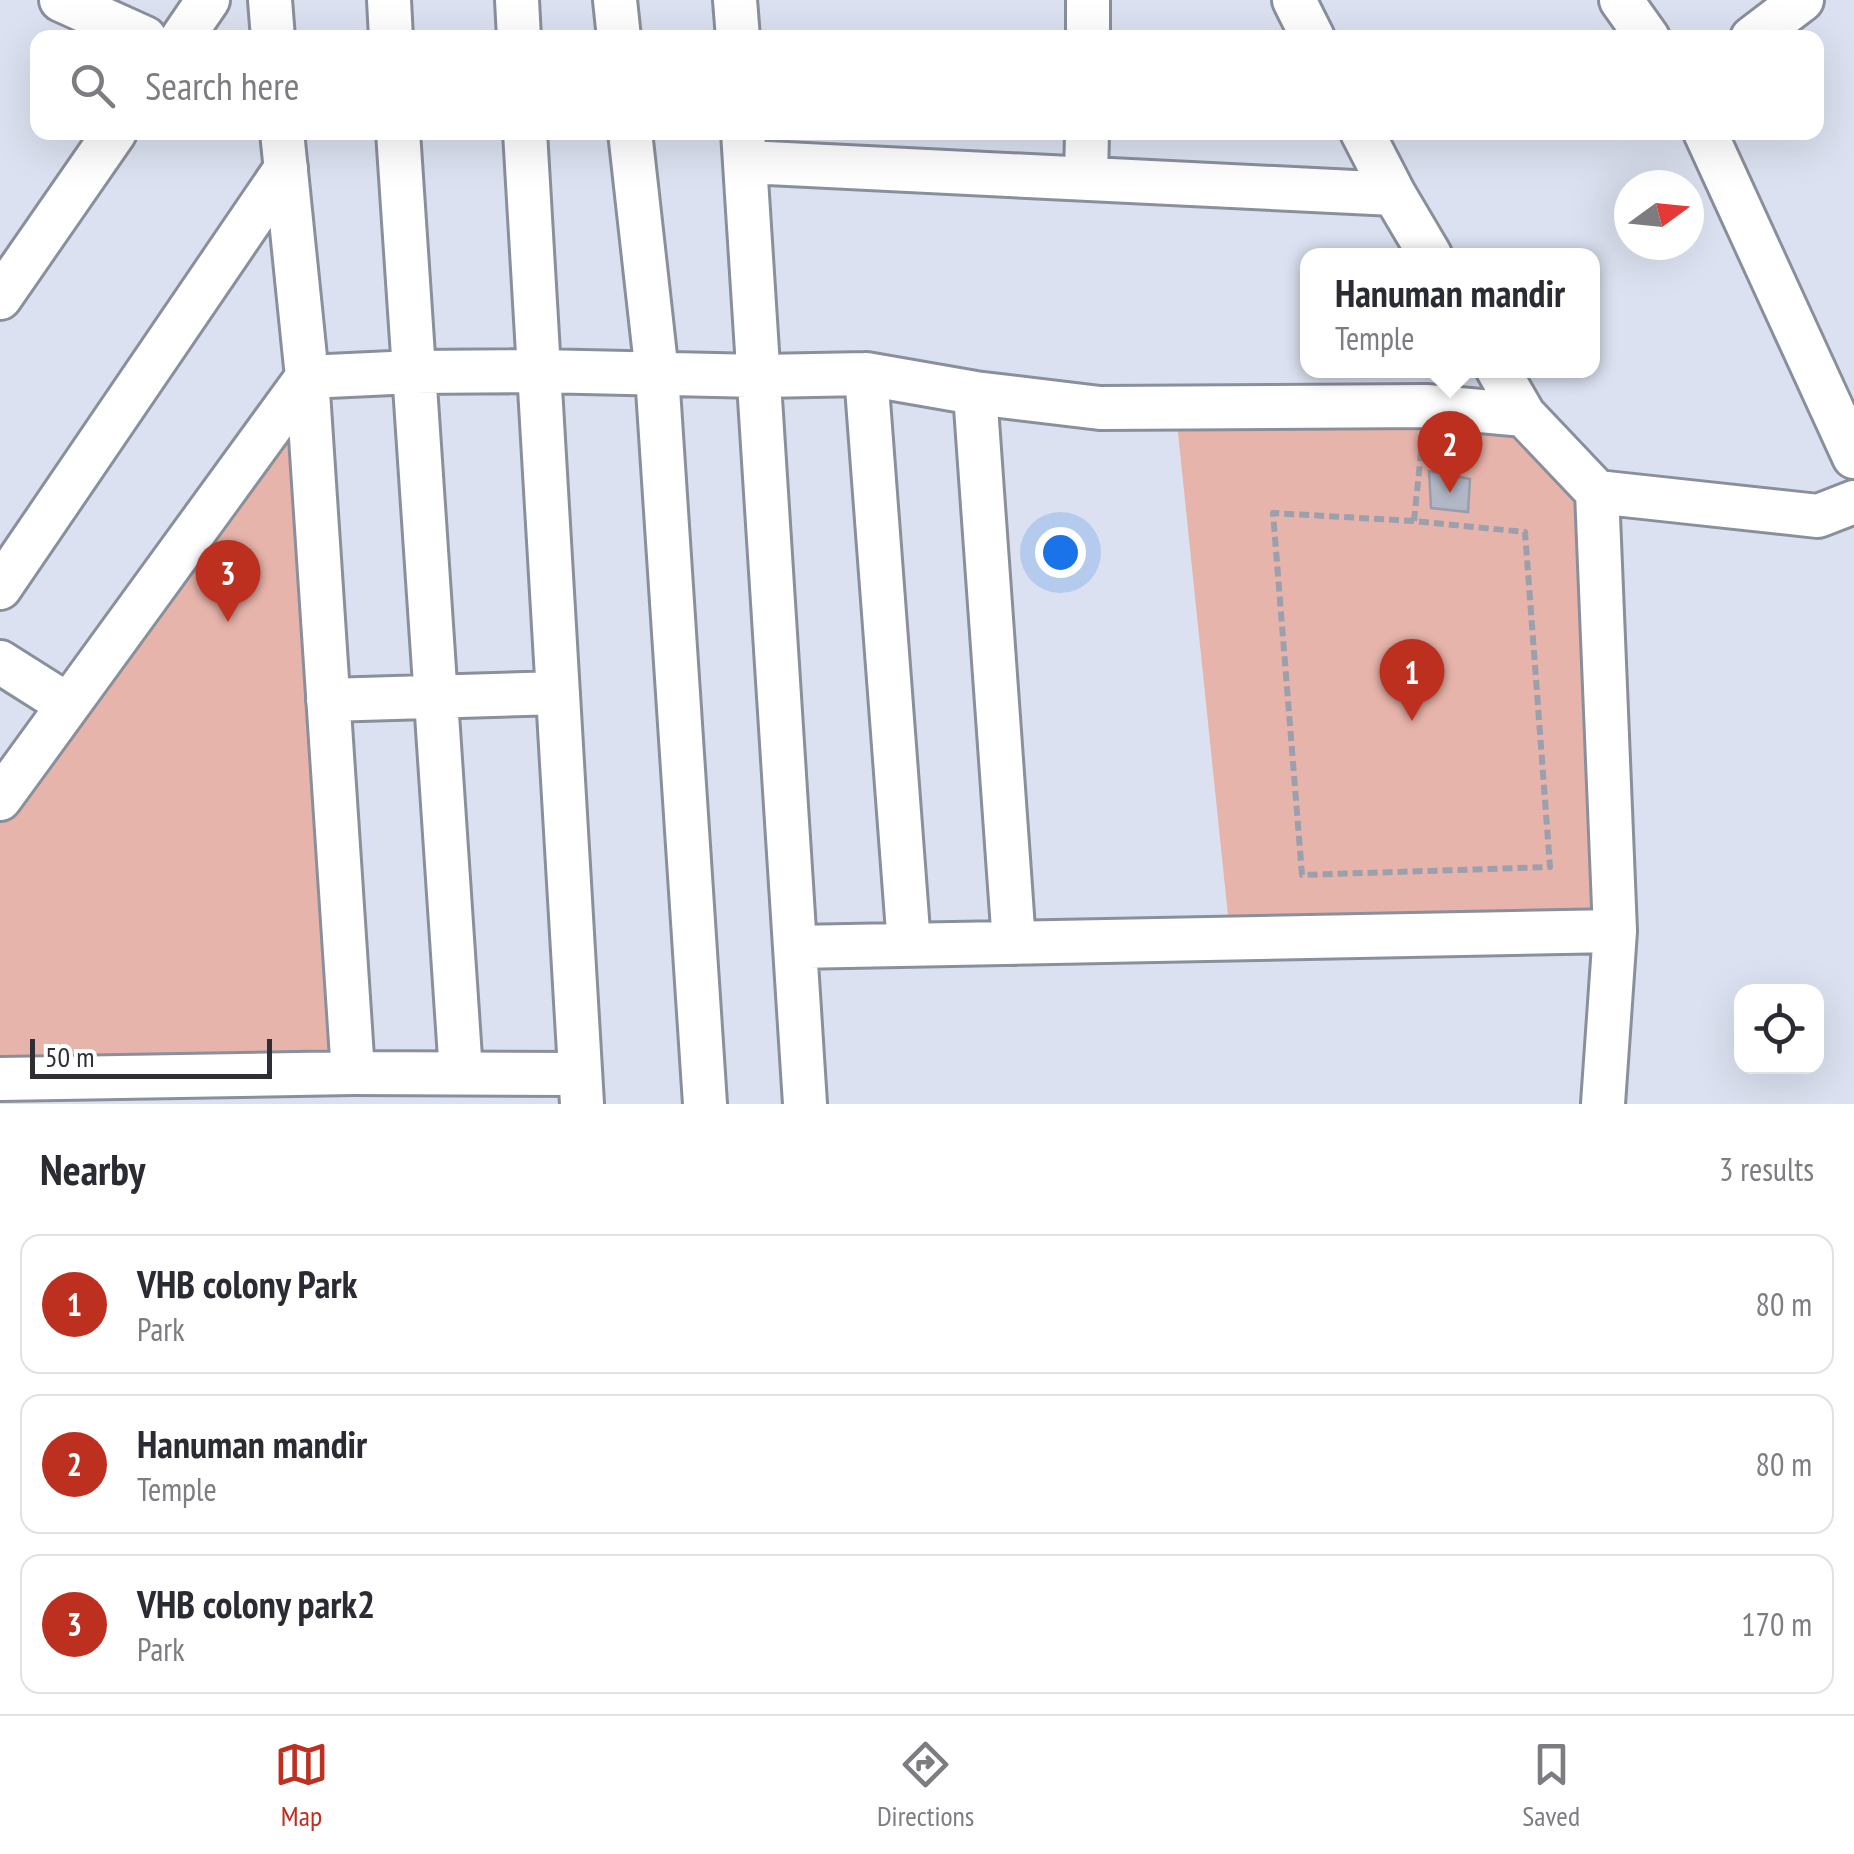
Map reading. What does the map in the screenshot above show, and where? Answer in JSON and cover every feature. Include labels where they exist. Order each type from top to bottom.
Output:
[{"type":"street","points":[[61,0],[127,30]]},
{"type":"street","points":[[187,30],[208,0]]},
{"type":"street","points":[[270,0],[272,30]]},
{"type":"street","points":[[389,0],[391,30]]},
{"type":"street","points":[[517,0],[519,30]]},
{"type":"street","points":[[615,0],[618,30]]},
{"type":"street","points":[[736,0],[738,30]]},
{"type":"street","points":[[1088,0],[1088,30]]},
{"type":"street","points":[[1294,0],[1309,30]]},
{"type":"street","points":[[1621,0],[1642,30]]},
{"type":"street","points":[[1763,30],[1802,0]]},
{"type":"street","points":[[6,280],[110,140]]},
{"type":"street","points":[[399,140],[461,1073]]},
{"type":"street","points":[[0,1079],[51,1091],[353,1072],[461,1073],[581,1089],[525,140]]},
{"type":"street","points":[[631,140],[657,374],[705,1104]]},
{"type":"street","points":[[1086,140],[1086,179]]},
{"type":"street","points":[[1366,140],[1425,248]]},
{"type":"street","points":[[1709,140],[1854,457]]},
{"type":"street","points":[[804,1104],[744,148],[1086,179],[1394,194]]},
{"type":"street","points":[[284,150],[307,377],[353,1072]]},
{"type":"street","points":[[0,588],[284,150]]},
{"type":"street","points":[[307,377],[538,371],[866,374],[975,394],[1100,408],[1426,406],[1524,414]]},
{"type":"street","points":[[866,374],[909,945]]},
{"type":"street","points":[[0,799],[307,377]]},
{"type":"street","points":[[1503,378],[1524,414],[1597,492],[1818,516],[1854,502]]},
{"type":"street","points":[[975,394],[1014,943]]},
{"type":"street","points":[[1597,492],[1615,931],[1603,1104]]},
{"type":"street","points":[[0,662],[68,705]]},
{"type":"street","points":[[328,700],[558,693]]},
{"type":"street","points":[[795,947],[1615,931]]},
{"type":"path","points":[[1414,521],[1426,406]]},
{"type":"path","points":[[1273,513],[1414,521],[1525,532],[1550,868],[1302,875],[1273,513]]},
{"type":"shaded area","points":[[1492,412],[1600,519],[1631,922],[1230,935],[1177,423]]},
{"type":"shaded area","points":[[301,415],[338,1052],[0,1056],[0,818]]},
{"type":"building","points":[[1429,471],[1470,479],[1468,512],[1431,508]]},
{"type":"place","name":"Hanuman mandir","points":[[1450,493]]},
{"type":"place","name":"VHB colony park2","points":[[228,622]]},
{"type":"place","name":"VHB colony Park","points":[[1412,721]]}]
